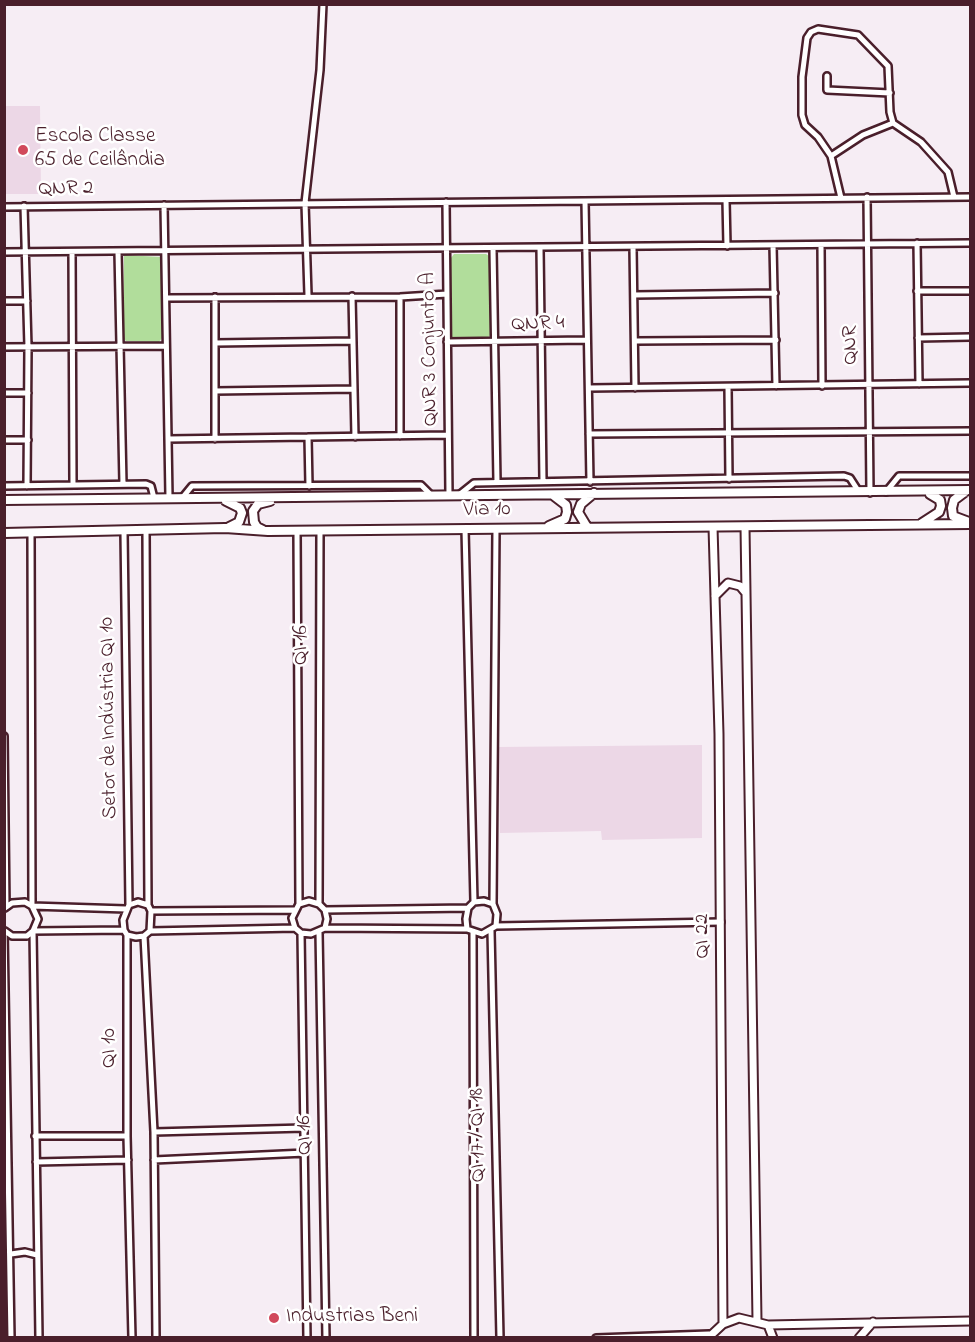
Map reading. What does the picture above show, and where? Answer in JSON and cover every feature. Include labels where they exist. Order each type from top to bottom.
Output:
[{"type":"main road","name":"Via 10","points":[[4,500],[922,493],[969,490]]},
{"type":"main road","points":[[969,490],[954,500],[952,508],[953,516],[970,523]]},
{"type":"main road","points":[[921,524],[939,512],[941,506],[940,500],[922,493]]},
{"type":"main road","points":[[587,527],[580,520],[579,508],[594,494]]},
{"type":"main road","points":[[545,528],[565,519],[567,512],[566,505],[553,495]]},
{"type":"main road","points":[[218,498],[235,504],[242,513],[239,522],[225,528]]},
{"type":"main road","points":[[268,531],[257,527],[254,522],[255,507],[265,502],[292,498]]},
{"type":"main road","name":"Via 10","points":[[4,533],[225,528],[320,531],[970,523]]},
{"type":"street","points":[[308,295],[305,204],[320,70],[323,4]]},
{"type":"street","points":[[841,198],[831,156],[818,137],[805,125],[802,116],[802,77],[807,38],[811,32],[818,29],[858,35],[888,66],[893,123]]},
{"type":"street","points":[[827,76],[827,90],[890,93]]},
{"type":"street","points":[[831,156],[863,135],[893,123]]},
{"type":"street","points":[[893,123],[921,142],[948,172],[954,197]]},
{"type":"street","name":"QNR","points":[[867,197],[870,493]]},
{"type":"street","points":[[446,202],[970,197]]},
{"type":"street","points":[[726,200],[727,246]]},
{"type":"street","name":"QNR 4","points":[[493,249],[494,342],[585,340],[585,201]]},
{"type":"street","name":"QNR 2","points":[[27,486],[28,347],[24,207],[446,202]]},
{"type":"street","name":"QNR 3 Conjunto A","points":[[446,202],[449,495]]},
{"type":"street","points":[[164,205],[169,497]]},
{"type":"street","points":[[4,207],[24,207]]},
{"type":"street","points":[[917,243],[919,384]]},
{"type":"street","points":[[4,252],[970,243]]},
{"type":"street","points":[[774,245],[777,386]]},
{"type":"street","points":[[820,245],[822,386]]},
{"type":"street","points":[[633,247],[635,388]]},
{"type":"street","points":[[540,248],[539,341],[543,481]]},
{"type":"street","points":[[72,252],[74,484]]},
{"type":"street","points":[[118,252],[123,484]]},
{"type":"street","points":[[917,291],[970,291]]},
{"type":"street","points":[[634,295],[775,293]]},
{"type":"street","points":[[166,298],[308,295],[400,297],[447,294]]},
{"type":"street","points":[[352,296],[355,437]]},
{"type":"street","points":[[215,297],[215,439]]},
{"type":"street","points":[[400,297],[400,436]]},
{"type":"street","points":[[4,301],[27,300]]},
{"type":"street","points":[[918,338],[970,337]]},
{"type":"street","points":[[585,340],[589,388],[590,482]]},
{"type":"street","points":[[636,340],[776,340]]},
{"type":"street","points":[[215,343],[353,341]]},
{"type":"street","points":[[447,342],[494,342],[497,482]]},
{"type":"street","points":[[4,347],[166,346]]},
{"type":"street","points":[[589,388],[970,383]]},
{"type":"street","points":[[728,387],[729,479]]},
{"type":"street","points":[[215,391],[354,389]]},
{"type":"street","points":[[4,393],[28,393]]},
{"type":"street","points":[[589,434],[970,430]]},
{"type":"street","points":[[168,439],[448,435]]},
{"type":"street","points":[[308,437],[309,486]]},
{"type":"street","points":[[4,440],[28,440]]},
{"type":"street","points":[[459,495],[474,483],[844,476],[850,478],[860,493]]},
{"type":"street","points":[[884,493],[899,476],[970,476]]},
{"type":"street","points":[[4,486],[148,485],[154,498]]},
{"type":"street","points":[[183,497],[192,486],[421,485],[431,495]]},
{"type":"street","name":"QI 22","points":[[712,527],[721,922],[723,1324]]},
{"type":"street","points":[[744,527],[757,1320]]},
{"type":"street","points":[[465,529],[474,902]]},
{"type":"street","points":[[324,928],[470,930],[482,934],[491,931],[496,926],[497,914],[493,904],[496,529]]},
{"type":"street","points":[[146,531],[150,931]]},
{"type":"street","points":[[297,531],[299,904]]},
{"type":"street","name":"QI 16","points":[[319,904],[320,531]]},
{"type":"street","name":"Setor de Indústria QI 10","points":[[124,532],[128,907],[126,933]]},
{"type":"street","points":[[31,533],[32,906],[38,919],[33,931],[39,1338]]},
{"type":"street","points":[[715,596],[728,583],[740,586],[746,592]]},
{"type":"street","points":[[4,736],[5,908],[18,901],[32,906],[128,907],[138,902],[149,908],[294,910]]},
{"type":"street","points":[[11,1338],[5,931],[20,938],[33,931],[126,933],[144,936],[150,931],[295,928],[302,933],[319,932],[324,928],[327,919],[325,910],[319,904],[309,901],[299,904],[292,918],[295,928]]},
{"type":"street","points":[[474,1338],[470,930],[466,919],[468,908],[474,902],[484,901],[493,904]]},
{"type":"street","points":[[325,910],[468,908]]},
{"type":"street","points":[[496,926],[721,922]]},
{"type":"street","name":"QI 17 / QI 18","points":[[491,931],[500,1338]]},
{"type":"street","name":"QI 16","points":[[319,932],[326,1338]]},
{"type":"street","name":"QI 10","points":[[126,933],[127,1136],[132,1338]]},
{"type":"street","points":[[302,933],[307,1338]]},
{"type":"street","points":[[144,936],[154,1132],[156,1338]]},
{"type":"street","points":[[154,1132],[304,1128]]},
{"type":"street","points":[[35,1136],[127,1136]]},
{"type":"street","points":[[154,1160],[304,1153]]},
{"type":"street","points":[[36,1162],[128,1160]]},
{"type":"street","points":[[11,1254],[25,1252],[37,1256]]},
{"type":"street","points":[[596,1338],[709,1336],[723,1324],[739,1318],[768,1324],[970,1321]]},
{"type":"street","points":[[859,1338],[873,1322]]},
{"type":"street","points":[[768,1324],[773,1338]]},
{"type":"shaded area","name":"Escola Classe 65 de Ceilândia","points":[[5,106],[40,106],[41,194],[5,194]]},
{"type":"shaded area","points":[[702,745],[702,838],[602,840],[601,831],[500,833],[499,747]]},
{"type":"green space","points":[[454,254],[486,254],[489,256],[491,334],[487,339],[454,339],[451,336],[451,258]]},
{"type":"green space","points":[[124,255],[162,257],[162,338],[159,342],[126,341],[123,338]]},
{"type":"place","name":"Escola Classe 65 de Ceilândia","points":[[23,150]]},
{"type":"place","name":"Industrias Beni","points":[[274,1318]]}]
